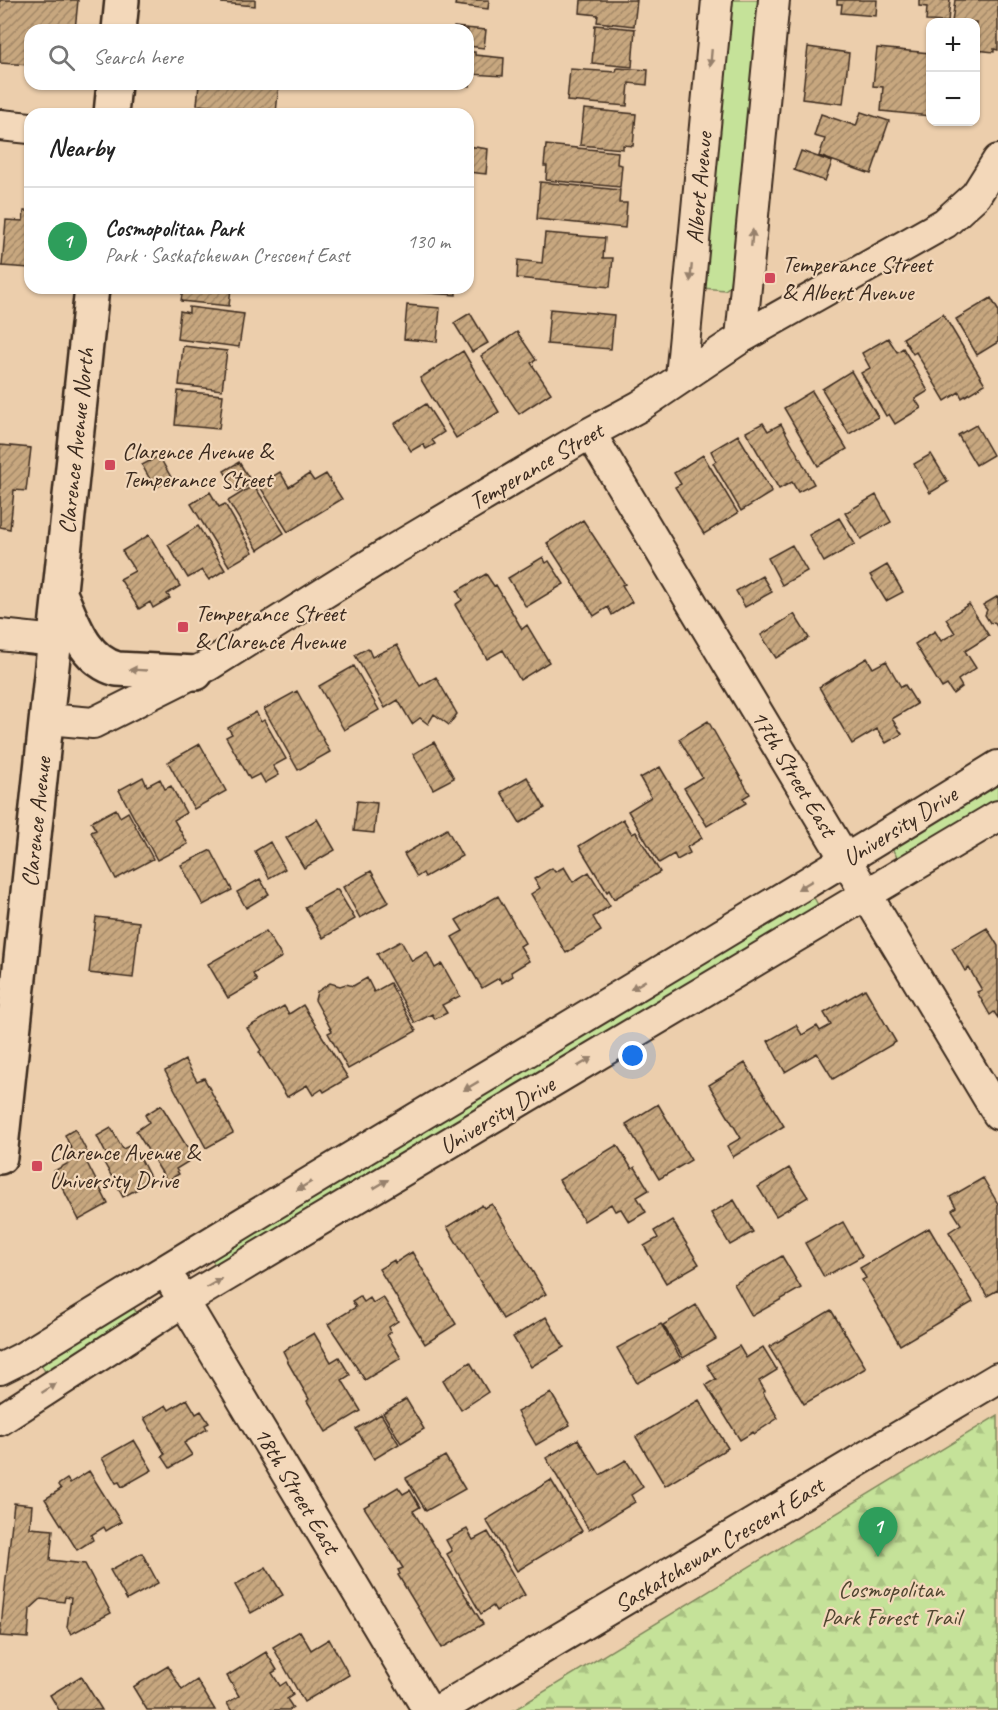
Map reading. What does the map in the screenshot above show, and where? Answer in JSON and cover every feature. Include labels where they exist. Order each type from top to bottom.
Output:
[{"type":"main road","points":[[120,24],[122,0]]},
{"type":"main road","points":[[112,108],[113,90]]},
{"type":"main road","name":"Clarence Avenue North","points":[[60,594],[91,294]]},
{"type":"main road","points":[[60,594],[83,646],[108,667],[196,673]]},
{"type":"main road","name":"Clarence Avenue","points":[[0,1157],[60,594]]},
{"type":"street","name":"Albert Avenue","points":[[681,377],[717,0]]},
{"type":"street","points":[[741,338],[774,0]]},
{"type":"street","points":[[0,125],[24,127]]},
{"type":"street","name":"Temperance Street","points":[[47,719],[93,723],[196,673],[388,553],[590,433],[640,406],[741,338],[945,223],[976,195],[998,160]]},
{"type":"street","name":"17th Street East","points":[[590,433],[998,1114]]},
{"type":"street","points":[[0,635],[56,641]]},
{"type":"street","name":"University Drive","points":[[0,1369],[22,1358],[998,766]]},
{"type":"street","name":"University Drive","points":[[0,1420],[184,1301],[998,816]]},
{"type":"street","name":"18th Street East","points":[[164,1270],[428,1710]]},
{"type":"street","name":"Saskatchewan Crescent East","points":[[439,1710],[998,1378]]},
{"type":"green space","points":[[729,0],[760,0],[730,286],[725,290],[702,288]]},
{"type":"green space","points":[[998,778],[998,801],[902,859],[898,859],[891,847]]},
{"type":"green space","points":[[812,894],[818,905],[817,909],[218,1270],[210,1257]]},
{"type":"green space","points":[[132,1305],[138,1315],[46,1373],[39,1361]]},
{"type":"green space","name":"Cosmopolitan Park Forest Trail","points":[[998,1415],[998,1710],[514,1710]]},
{"type":"building","points":[[0,0],[78,0],[76,24],[24,24],[24,65],[0,63]]},
{"type":"building","points":[[223,0],[255,0],[255,6],[222,3]]},
{"type":"building","points":[[456,0],[489,0],[488,9],[455,5]]},
{"type":"building","points":[[581,0],[637,0],[634,26],[597,22],[598,15],[580,13]]},
{"type":"building","points":[[837,0],[877,0],[876,16],[841,13],[842,4],[837,4]]},
{"type":"building","points":[[919,0],[950,0],[948,18],[926,18],[927,7],[919,6]]},
{"type":"building","points":[[955,0],[998,0],[998,50],[994,49],[994,52],[980,50],[980,18],[953,18]]},
{"type":"building","points":[[595,25],[635,29],[632,67],[592,63]]},
{"type":"building","points":[[474,29],[486,30],[484,48],[474,47]]},
{"type":"building","points":[[808,47],[849,53],[843,104],[802,99]]},
{"type":"building","points":[[877,48],[926,53],[926,116],[881,111],[883,87],[873,86]]},
{"type":"building","points":[[474,52],[475,55],[504,58],[503,76],[474,74]]},
{"type":"building","points":[[617,68],[648,70],[647,85],[629,83],[627,106],[567,101],[570,69],[616,72]]},
{"type":"building","points":[[198,90],[278,90],[277,108],[227,108],[197,105]]},
{"type":"building","points":[[584,109],[636,114],[633,146],[623,145],[623,149],[580,145]]},
{"type":"building","points":[[861,112],[889,121],[871,174],[819,156],[825,139],[814,136],[821,114],[856,126]]},
{"type":"building","points":[[546,145],[618,152],[617,164],[622,165],[620,187],[546,180],[547,166],[544,166]]},
{"type":"building","points":[[474,147],[488,149],[486,174],[474,173]]},
{"type":"building","points":[[801,151],[832,162],[825,181],[794,170]]},
{"type":"building","points":[[540,182],[620,190],[619,203],[627,203],[625,228],[537,219]]},
{"type":"building","points":[[24,211],[24,268],[2,266],[6,220],[23,221]]},
{"type":"building","points":[[545,233],[605,238],[603,258],[613,258],[610,287],[517,278],[518,260],[542,263]]},
{"type":"building","points":[[182,294],[230,294],[229,306],[181,301]]},
{"type":"building","points":[[991,298],[998,310],[998,342],[977,355],[956,319]]},
{"type":"building","points":[[407,305],[440,308],[437,342],[404,339]]},
{"type":"building","points":[[189,307],[244,314],[239,347],[177,339],[180,311],[189,313]]},
{"type":"building","points":[[550,309],[614,315],[611,349],[547,344]]},
{"type":"building","points":[[470,313],[488,343],[472,352],[454,323]]},
{"type":"building","points":[[943,314],[985,384],[962,398],[959,392],[945,401],[916,352],[913,354],[903,338]]},
{"type":"building","points":[[517,332],[536,360],[531,363],[551,393],[519,414],[481,356]]},
{"type":"building","points":[[888,338],[897,352],[903,348],[928,391],[915,399],[921,408],[895,424],[889,414],[886,416],[861,373],[870,368],[862,353]]},
{"type":"building","points":[[183,346],[227,351],[222,390],[179,385]]},
{"type":"building","points":[[463,351],[499,412],[456,438],[420,378]]},
{"type":"building","points":[[851,371],[878,417],[849,434],[822,389]]},
{"type":"building","points":[[178,391],[223,395],[219,429],[175,425]]},
{"type":"building","points":[[812,391],[847,449],[818,466],[784,408]]},
{"type":"building","points":[[426,404],[444,432],[432,440],[435,444],[426,449],[423,444],[411,451],[394,424]]},
{"type":"building","points":[[763,423],[768,431],[781,424],[814,484],[798,492],[792,482],[779,489],[746,432]]},
{"type":"building","points":[[976,425],[993,455],[976,465],[958,435]]},
{"type":"building","points":[[738,435],[772,492],[741,511],[713,463],[716,461],[711,451]]},
{"type":"building","points":[[0,445],[31,448],[26,491],[14,490],[10,529],[0,527]]},
{"type":"building","points":[[931,454],[948,482],[930,493],[914,464]]},
{"type":"building","points":[[703,455],[738,513],[704,534],[675,487],[681,484],[674,473]]},
{"type":"building","points":[[159,456],[172,479],[155,488],[142,465]]},
{"type":"building","points":[[239,462],[252,483],[237,492],[224,471]]},
{"type":"building","points":[[280,472],[289,487],[309,474],[314,481],[326,474],[342,499],[288,532],[259,485]]},
{"type":"building","points":[[254,485],[284,533],[258,550],[228,501]]},
{"type":"building","points":[[210,492],[219,507],[225,504],[253,552],[229,566],[191,504]]},
{"type":"building","points":[[876,495],[891,522],[861,539],[845,513]]},
{"type":"building","points":[[839,518],[855,544],[824,562],[809,535]]},
{"type":"building","points":[[583,520],[625,584],[622,585],[632,602],[612,615],[608,607],[594,616],[547,543]]},
{"type":"building","points":[[198,526],[225,570],[209,580],[202,570],[188,578],[168,545]]},
{"type":"building","points":[[149,535],[180,586],[167,594],[170,598],[153,608],[150,602],[139,609],[120,579],[135,571],[122,551]]},
{"type":"building","points":[[792,545],[807,571],[782,585],[768,558]]},
{"type":"building","points":[[543,557],[546,563],[549,561],[564,584],[526,607],[508,578]]},
{"type":"building","points":[[887,565],[903,592],[886,601],[870,575]]},
{"type":"building","points":[[486,574],[494,586],[496,585],[522,629],[527,625],[549,662],[520,680],[503,650],[487,659],[455,605],[462,600],[457,591]]},
{"type":"building","points":[[762,576],[772,592],[745,607],[736,591]]},
{"type":"building","points":[[998,596],[998,628],[994,622],[990,623],[985,615],[987,610],[983,605]]},
{"type":"building","points":[[969,604],[989,636],[965,651],[976,668],[958,680],[962,687],[953,694],[947,685],[942,688],[915,644],[935,631],[941,641],[955,633],[946,619]]},
{"type":"building","points":[[794,614],[809,638],[776,658],[761,635]]},
{"type":"building","points":[[397,645],[420,686],[436,677],[457,714],[449,725],[434,714],[428,724],[420,718],[412,724],[398,700],[385,708],[355,655],[368,648],[372,657]]},
{"type":"building","points":[[867,658],[873,668],[886,661],[901,687],[905,685],[917,704],[892,719],[902,734],[886,743],[877,729],[852,744],[819,687]]},
{"type":"building","points":[[354,666],[379,710],[344,730],[319,686]]},
{"type":"building","points":[[297,691],[330,752],[298,770],[264,709]]},
{"type":"building","points":[[256,712],[261,722],[264,720],[286,759],[273,766],[279,775],[265,783],[260,774],[250,779],[226,737],[232,734],[228,728]]},
{"type":"building","points":[[708,721],[750,794],[743,798],[746,803],[707,826],[684,788],[702,777],[679,739]]},
{"type":"building","points":[[434,742],[454,778],[433,789],[413,754]]},
{"type":"building","points":[[200,744],[226,791],[194,809],[168,762]]},
{"type":"building","points":[[660,767],[702,838],[687,847],[690,853],[677,860],[674,854],[659,863],[628,811],[651,797],[640,778]]},
{"type":"building","points":[[143,777],[147,786],[160,779],[165,789],[171,786],[186,813],[174,820],[188,844],[157,860],[119,790]]},
{"type":"building","points":[[527,777],[545,808],[520,823],[501,792]]},
{"type":"building","points":[[357,801],[377,803],[374,833],[354,831]]},
{"type":"building","points":[[116,809],[120,817],[128,812],[153,859],[116,879],[91,832],[96,830],[91,822]]},
{"type":"building","points":[[317,819],[335,850],[304,868],[286,838]]},
{"type":"building","points":[[623,819],[632,834],[636,832],[660,872],[614,899],[609,890],[607,892],[579,846]]},
{"type":"building","points":[[447,829],[462,856],[425,877],[423,873],[417,877],[404,854]]},
{"type":"building","points":[[270,842],[285,869],[269,878],[255,851]]},
{"type":"building","points":[[211,850],[232,890],[203,905],[181,865]]},
{"type":"building","points":[[564,867],[573,882],[589,872],[610,906],[593,917],[601,931],[566,953],[531,894],[540,888],[534,879],[552,868],[555,872]]},
{"type":"building","points":[[371,871],[389,902],[360,918],[343,887]]},
{"type":"building","points":[[260,879],[269,894],[246,908],[237,892]]},
{"type":"building","points":[[337,889],[355,919],[323,938],[305,907]]},
{"type":"building","points":[[498,896],[525,943],[520,946],[529,961],[511,972],[513,976],[502,983],[499,978],[482,988],[452,937],[463,931],[456,920]]},
{"type":"building","points":[[96,917],[139,922],[133,978],[89,973]]},
{"type":"building","points":[[987,928],[998,946],[998,1018],[994,1012],[990,1015],[977,992],[982,990],[969,968],[965,971],[952,948]]},
{"type":"building","points":[[266,931],[282,957],[253,974],[257,981],[228,998],[208,964]]},
{"type":"building","points":[[401,941],[412,961],[427,952],[435,968],[442,964],[460,996],[442,1005],[447,1013],[435,1019],[432,1014],[415,1023],[377,954]]},
{"type":"building","points":[[367,978],[374,992],[390,983],[416,1031],[348,1069],[328,1033],[332,1031],[315,1000],[317,992],[330,983],[353,986]]},
{"type":"building","points":[[865,989],[896,1042],[833,1079],[817,1053],[785,1072],[768,1041],[796,1025],[802,1035],[817,1026],[820,1031],[831,1025],[824,1013]]},
{"type":"building","points":[[303,1005],[348,1078],[324,1092],[322,1089],[313,1095],[307,1085],[287,1097],[247,1028],[284,1006],[289,1014]]},
{"type":"building","points":[[185,1060],[197,1081],[204,1078],[233,1133],[206,1148],[165,1071]]},
{"type":"building","points":[[745,1063],[784,1126],[733,1157],[727,1146],[741,1138],[709,1085]]},
{"type":"building","points":[[658,1104],[691,1160],[659,1179],[626,1124]]},
{"type":"building","points":[[161,1105],[194,1158],[176,1169],[179,1174],[167,1181],[136,1131],[149,1122],[145,1115]]},
{"type":"building","points":[[111,1128],[123,1149],[133,1144],[152,1181],[123,1197],[102,1159],[107,1156],[97,1136]]},
{"type":"building","points":[[75,1129],[87,1152],[83,1155],[108,1204],[79,1220],[54,1171],[76,1159],[65,1135]]},
{"type":"building","points":[[617,1145],[632,1169],[635,1167],[649,1190],[637,1197],[646,1212],[629,1222],[621,1209],[615,1211],[611,1204],[584,1221],[559,1180]]},
{"type":"building","points":[[789,1168],[808,1197],[776,1216],[758,1187]]},
{"type":"building","points":[[983,1178],[998,1204],[998,1290],[987,1296],[949,1232],[961,1224],[952,1210],[956,1207],[950,1197]]},
{"type":"building","points":[[734,1200],[753,1232],[730,1245],[711,1213]]},
{"type":"building","points":[[492,1204],[546,1294],[503,1319],[447,1227],[482,1205],[484,1208]]},
{"type":"building","points":[[672,1220],[699,1264],[666,1283],[644,1246],[658,1238],[654,1231]]},
{"type":"building","points":[[843,1222],[862,1256],[824,1277],[805,1243]]},
{"type":"building","points":[[929,1228],[973,1302],[900,1345],[862,1280],[866,1278],[860,1268]]},
{"type":"building","points":[[412,1252],[456,1324],[425,1344],[379,1269],[394,1260],[395,1263]]},
{"type":"building","points":[[782,1256],[801,1288],[752,1316],[734,1284]]},
{"type":"building","points":[[360,1296],[364,1302],[370,1298],[373,1303],[383,1297],[398,1321],[389,1327],[391,1332],[387,1335],[401,1358],[365,1380],[328,1324],[356,1307],[352,1301]]},
{"type":"building","points":[[696,1305],[716,1339],[683,1358],[663,1325]]},
{"type":"building","points":[[831,1310],[866,1368],[804,1404],[769,1347]]},
{"type":"building","points":[[546,1317],[564,1347],[531,1367],[513,1337]]},
{"type":"building","points":[[661,1324],[681,1359],[637,1383],[617,1348]]},
{"type":"building","points":[[314,1333],[331,1362],[339,1357],[350,1375],[342,1380],[361,1411],[326,1432],[307,1401],[309,1399],[283,1351]]},
{"type":"building","points":[[739,1346],[746,1358],[763,1347],[777,1370],[759,1381],[765,1391],[763,1393],[778,1418],[754,1434],[753,1432],[740,1440],[706,1385],[716,1379],[707,1365]]},
{"type":"building","points":[[470,1362],[488,1392],[461,1410],[443,1380]]},
{"type":"building","points":[[551,1393],[570,1425],[536,1445],[517,1412]]},
{"type":"building","points":[[187,1399],[196,1414],[201,1411],[209,1423],[205,1425],[207,1429],[184,1443],[192,1455],[170,1468],[162,1456],[165,1454],[144,1418],[166,1405],[169,1410]]},
{"type":"building","points":[[406,1399],[424,1429],[401,1443],[383,1413]]},
{"type":"building","points":[[699,1400],[728,1448],[665,1486],[636,1437]]},
{"type":"building","points":[[381,1414],[399,1444],[374,1459],[356,1429]]},
{"type":"building","points":[[578,1439],[600,1475],[626,1460],[643,1487],[631,1495],[635,1502],[589,1530],[546,1458]]},
{"type":"building","points":[[134,1440],[152,1470],[122,1487],[119,1482],[116,1483],[102,1458]]},
{"type":"building","points":[[445,1456],[465,1489],[426,1511],[406,1478]]},
{"type":"building","points":[[89,1471],[121,1522],[106,1531],[104,1527],[91,1535],[93,1540],[77,1550],[45,1499],[61,1489],[58,1485],[67,1479],[70,1483]]},
{"type":"building","points":[[551,1480],[582,1531],[517,1571],[486,1520]]},
{"type":"building","points":[[398,1487],[403,1494],[410,1490],[420,1507],[413,1511],[483,1624],[442,1648],[398,1575],[400,1574],[398,1570],[403,1568],[364,1507]]},
{"type":"building","points":[[14,1503],[32,1505],[30,1528],[53,1530],[50,1560],[85,1564],[111,1613],[71,1634],[67,1627],[71,1598],[65,1597],[64,1602],[41,1599],[30,1609],[28,1638],[0,1636]]},
{"type":"building","points":[[467,1529],[473,1540],[488,1532],[525,1595],[496,1611],[493,1606],[481,1614],[447,1554],[452,1551],[446,1540]]},
{"type":"building","points":[[142,1553],[158,1583],[127,1600],[110,1570]]},
{"type":"building","points":[[266,1567],[283,1595],[251,1613],[235,1585]]},
{"type":"building","points":[[300,1631],[311,1650],[329,1639],[349,1675],[304,1702],[273,1647]]},
{"type":"building","points":[[266,1652],[277,1670],[272,1673],[280,1686],[286,1682],[293,1695],[287,1699],[293,1708],[290,1710],[231,1710],[227,1703],[239,1696],[227,1676]]},
{"type":"building","points":[[168,1666],[182,1690],[197,1680],[215,1710],[147,1710],[133,1687]]},
{"type":"building","points":[[81,1676],[102,1710],[59,1710],[50,1695]]},
{"type":"place","name":"Temperance Street & Albert Avenue","points":[[770,278]]},
{"type":"place","name":"Clarence Avenue & Temperance Street","points":[[110,465]]},
{"type":"place","name":"Temperance Street & Clarence Avenue","points":[[183,627]]},
{"type":"place","name":"Clarence Avenue & University Drive","points":[[37,1166]]},
{"type":"place","name":"Cosmopolitan Park","points":[[878,1557]]}]
